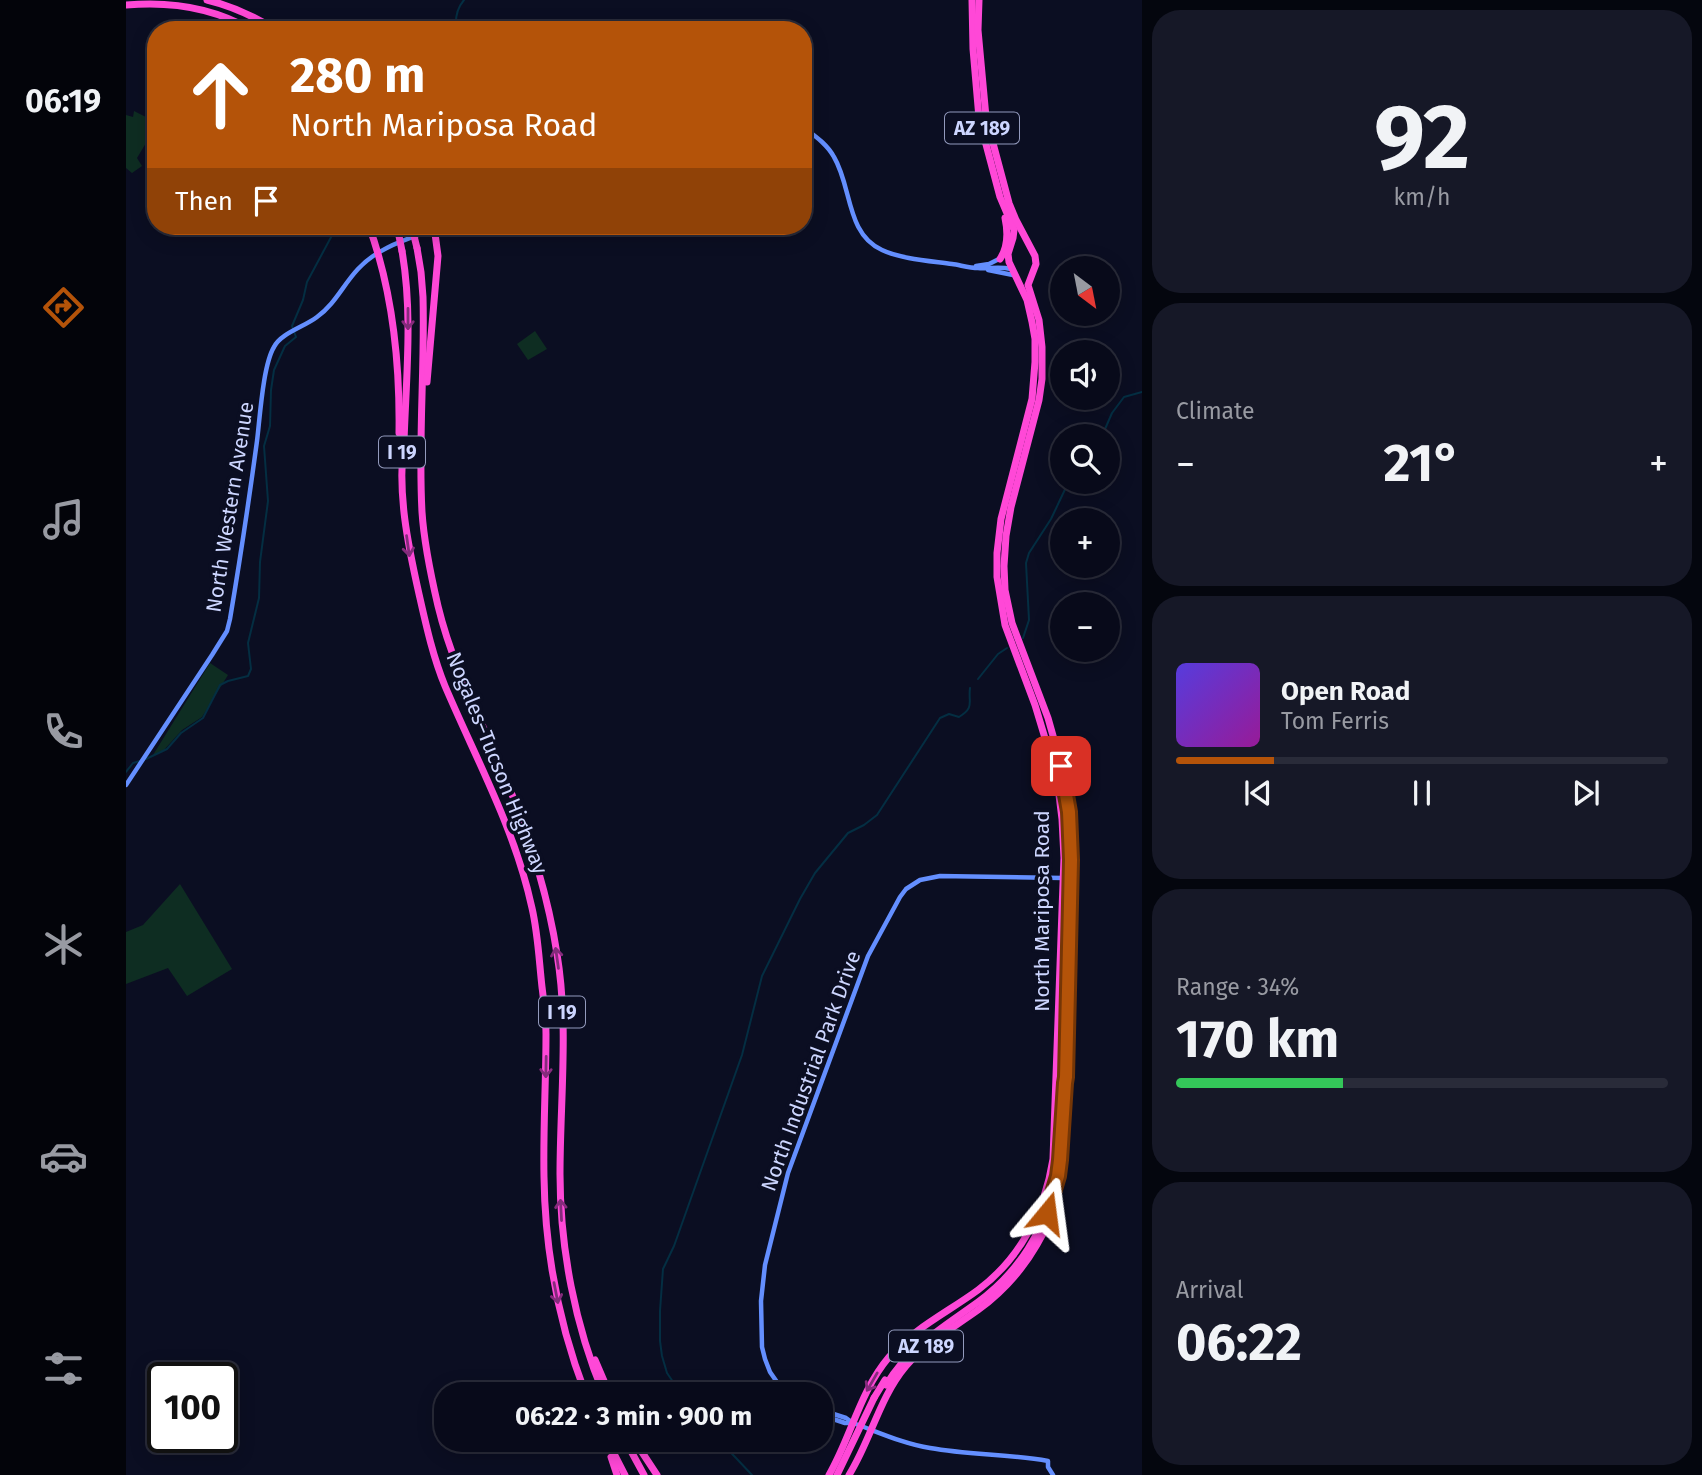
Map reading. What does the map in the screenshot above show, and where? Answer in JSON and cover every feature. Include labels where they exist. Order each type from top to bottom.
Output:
[{"type":"highway","points":[[206,0],[241,11],[259,21]]},
{"type":"highway","name":"North Mariposa Road","points":[[972,0],[979,118],[1000,197],[1014,230],[1008,258],[1031,315],[1035,352],[1032,401],[1001,519],[997,552],[998,588],[1051,758],[1065,818]]},
{"type":"highway","name":"North Mariposa Road","points":[[871,1429],[891,1387],[916,1355],[984,1306],[1022,1268],[1052,1216],[1063,1175],[1065,1149],[1071,860],[1061,766],[1047,716],[1011,643],[1005,590],[1004,551],[1008,520],[1037,410],[1042,379],[1039,320],[1028,285],[1036,261],[1032,247],[1009,203],[986,117],[980,55],[979,0]]},
{"type":"highway","points":[[126,5],[170,4],[235,21]]},
{"type":"highway","points":[[1000,197],[1007,232],[1000,258]]},
{"type":"highway","points":[[372,235],[389,299],[397,348],[399,444],[402,454]]},
{"type":"highway","name":"Nogales–Tucson Highway","points":[[399,235],[406,277],[408,319],[402,454],[408,546],[423,613],[444,684],[499,804],[527,886],[537,930],[545,1003],[544,1176],[549,1255],[567,1340],[582,1382]]},
{"type":"highway","name":"Nogales–Tucson Highway","points":[[413,235],[421,272],[424,324],[422,514],[427,552],[439,608],[461,676],[525,826],[545,891],[561,987],[560,1173],[565,1250],[580,1324],[599,1382]]},
{"type":"highway","points":[[422,439],[437,280],[437,235]]},
{"type":"highway","points":[[1009,251],[1020,244],[1032,247]]},
{"type":"highway","points":[[1014,272],[1024,274],[1033,270]]},
{"type":"highway","points":[[1035,352],[1042,360]]},
{"type":"highway","points":[[1032,401],[1032,406],[1037,410]]},
{"type":"highway","points":[[1016,460],[1021,468]]},
{"type":"highway","points":[[1065,818],[1067,870],[1063,878],[1067,886],[1069,940]]},
{"type":"highway","name":"North Mariposa Road","points":[[1036,1219],[1046,1193],[1054,1149],[1063,878]]},
{"type":"highway","points":[[876,1399],[904,1360],[932,1334],[988,1295],[1017,1264],[1035,1237],[1047,1213],[1058,1176],[1066,1077]]},
{"type":"highway","points":[[839,1475],[890,1371],[915,1343],[987,1290],[1017,1255],[1036,1219]]},
{"type":"highway","name":"AZ 189","points":[[829,1475],[855,1424],[867,1390],[887,1360],[912,1334],[978,1290],[1000,1270],[1024,1241],[1036,1219]]},
{"type":"highway","points":[[565,1250],[576,1300],[605,1382]]},
{"type":"highway","points":[[839,1475],[859,1434],[860,1429],[855,1424]]},
{"type":"highway","name":"AZ 189","points":[[849,1475],[865,1447],[871,1429]]},
{"type":"highway","points":[[610,1452],[617,1475]]},
{"type":"highway","points":[[613,1452],[625,1475]]},
{"type":"highway","points":[[632,1452],[644,1475]]},
{"type":"highway","points":[[642,1452],[657,1475]]},
{"type":"street","points":[[812,134],[830,150],[836,160],[861,232],[885,252],[1014,272]]},
{"type":"street","name":"North Western Avenue","points":[[126,785],[227,631],[244,539],[264,386],[272,349],[279,339],[303,327],[329,308],[358,269],[377,253],[417,235]]},
{"type":"street","points":[[965,266],[983,265],[1009,251]]},
{"type":"street","name":"North Industrial Park Drive","points":[[778,1382],[766,1364],[762,1347],[761,1291],[775,1224],[788,1173],[859,977],[900,897],[906,889],[920,880],[940,876],[1063,878]]},
{"type":"street","points":[[833,1415],[927,1448],[1022,1456],[1048,1461],[1053,1475]]},
{"type":"green space","points":[[134,111],[147,118],[147,144],[137,158],[142,166],[132,173],[126,168],[126,115],[133,117]]},
{"type":"green space","points":[[535,331],[547,349],[528,360],[517,344]]},
{"type":"green space","points":[[210,663],[228,675],[202,717],[182,730],[163,751],[153,755]]},
{"type":"green space","points":[[180,884],[232,969],[187,996],[168,968],[126,984],[126,932],[143,925]]},
{"type":"waterway","points":[[456,21],[464,0]]},
{"type":"waterway","points":[[146,759],[167,749],[181,733],[203,718],[220,685],[248,676],[251,669],[248,643],[259,598],[260,562],[268,501],[264,446],[270,426],[274,370],[285,346],[296,337],[292,326],[307,282],[332,235]]},
{"type":"waterway","points":[[1107,424],[1124,397],[1142,392]]},
{"type":"waterway","points":[[1023,638],[1029,620],[1026,563],[1063,494]]},
{"type":"waterway","points":[[978,679],[998,654],[1007,648]]},
{"type":"waterway","points":[[673,1382],[667,1373],[660,1341],[663,1269],[674,1246],[742,1055],[762,976],[815,873],[848,833],[877,815],[940,718],[949,714],[959,717],[967,710],[970,704],[970,688]]},
{"type":"waterway","points":[[126,772],[133,763],[140,761]]},
{"type":"waterway","points":[[730,1452],[752,1475]]},
{"type":"route","points":[[1047,1213],[1058,1176],[1066,1077],[1071,860],[1069,812],[1061,766]]}]
